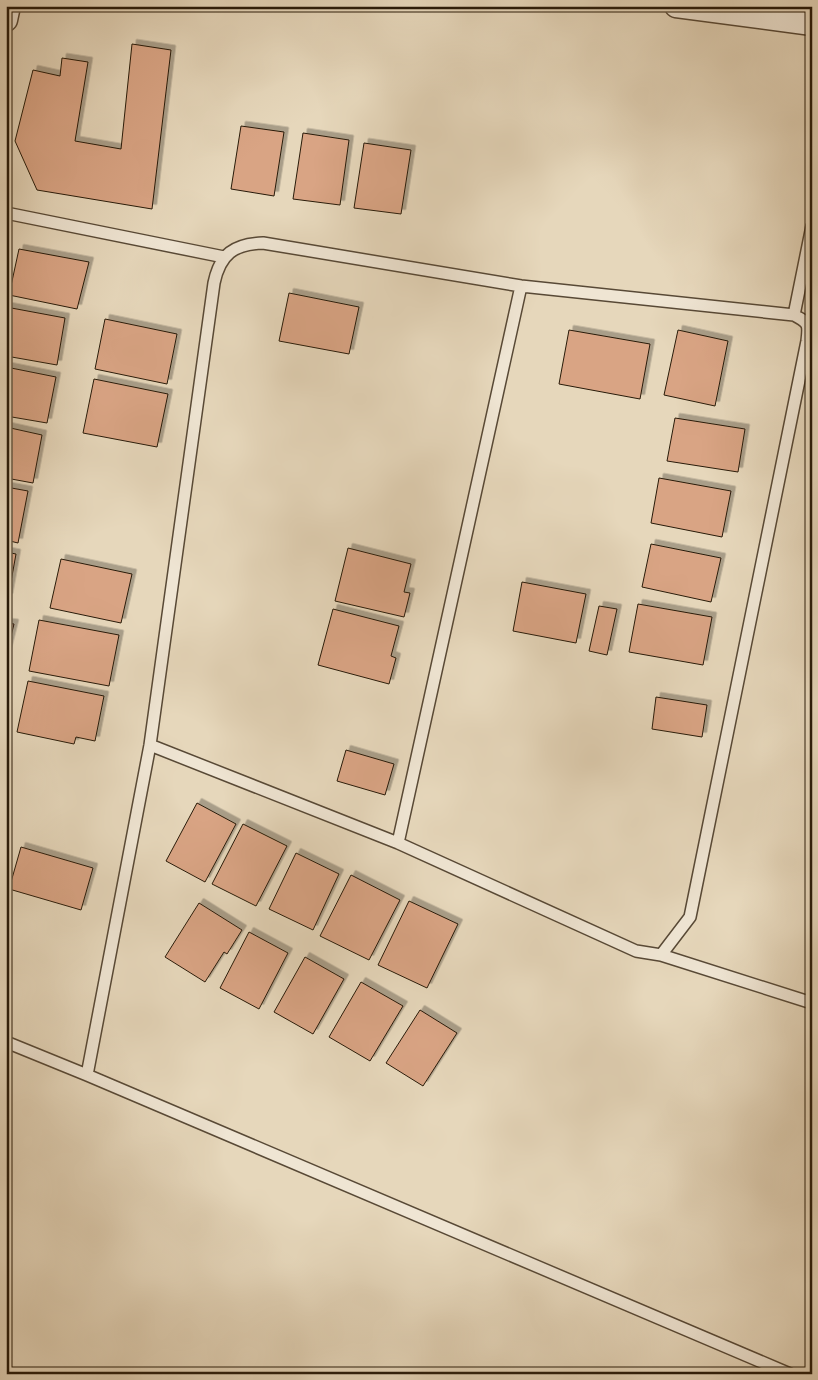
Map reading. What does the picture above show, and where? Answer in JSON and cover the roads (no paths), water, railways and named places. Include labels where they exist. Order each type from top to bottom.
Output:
[{"type":"street","points":[[6,20],[9,6]]},
{"type":"street","points":[[676,6],[812,24]]},
{"type":"lane","points":[[6,213],[224,257]]},
{"type":"lane","points":[[794,315],[812,226]]},
{"type":"lane","points":[[87,1075],[150,746],[214,283],[217,269],[224,257],[235,248],[249,244],[263,244],[521,286],[794,315],[806,322],[809,328],[807,341],[690,917],[661,955]]},
{"type":"lane","points":[[398,843],[521,286]]},
{"type":"lane","points":[[150,746],[398,843],[636,951],[661,955],[812,1003]]},
{"type":"lane","points":[[6,1042],[790,1374]]}]
